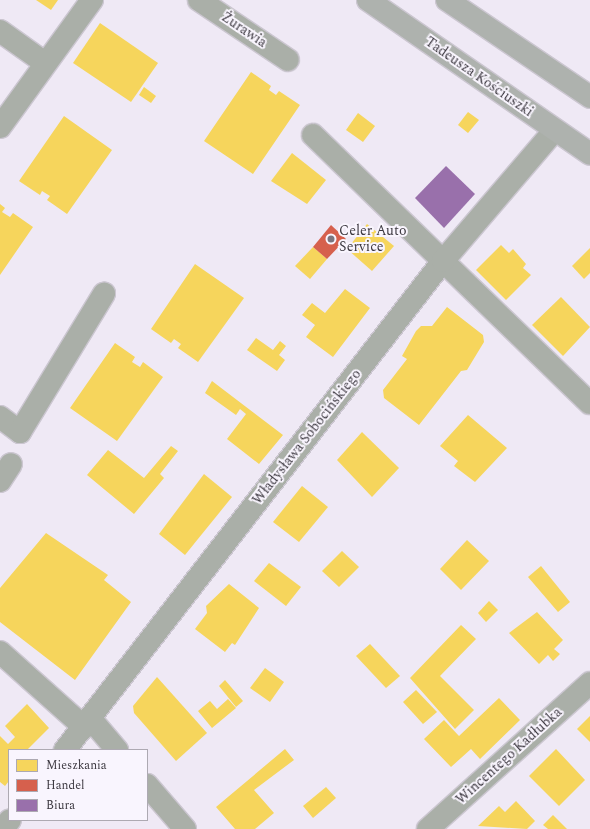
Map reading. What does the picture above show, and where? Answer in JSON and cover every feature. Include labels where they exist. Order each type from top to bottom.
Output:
[{"type":"main road","name":"Tadeusza Kościuszki","points":[[368,0],[590,154]]},
{"type":"main road","points":[[447,0],[590,96]]},
{"type":"street","points":[[0,127],[92,0]]},
{"type":"street","name":"Żurawia","points":[[199,0],[288,60]]},
{"type":"street","points":[[0,31],[45,63]]},
{"type":"street","name":"Władysława Sobocińskiego","points":[[67,749],[443,261],[555,130]]},
{"type":"street","points":[[313,135],[590,403]]},
{"type":"street","points":[[0,417],[20,432],[104,294]]},
{"type":"street","points":[[0,652],[87,723],[116,749]]},
{"type":"street","name":"Wincentego Kadłubka","points":[[428,829],[590,684]]},
{"type":"street","points":[[148,785],[185,829]]},
{"type":"street","points":[[3,829],[9,821]]},
{"type":"building: Mieszkania","points":[[36,0],[58,0],[51,10]]},
{"type":"building: Mieszkania","points":[[100,23],[158,63],[131,102],[73,63]]},
{"type":"building: Mieszkania","points":[[251,72],[271,86],[269,90],[276,95],[279,91],[300,105],[253,174],[204,141]]},
{"type":"building: Mieszkania","points":[[144,87],[156,96],[151,103],[139,95]]},
{"type":"building: Mieszkania","points":[[468,112],[479,120],[468,133],[458,125]]},
{"type":"building: Mieszkania","points":[[358,113],[375,126],[363,142],[346,130]]},
{"type":"building: Mieszkania","points":[[64,116],[112,150],[67,214],[47,200],[50,196],[42,191],[40,195],[19,181]]},
{"type":"building: Mieszkania","points":[[292,153],[326,180],[307,204],[271,181]]},
{"type":"building: Mieszkania","points":[[0,204],[5,208],[2,212],[10,217],[13,213],[33,227],[0,275]]},
{"type":"building: Mieszkania","points":[[367,224],[394,246],[372,271],[347,249]]},
{"type":"building: Mieszkania","points":[[501,245],[509,253],[513,249],[526,264],[523,268],[531,275],[506,300],[476,270]]},
{"type":"building: Mieszkania","points":[[313,247],[327,259],[310,279],[295,266]]},
{"type":"building: Mieszkania","points":[[590,248],[590,273],[584,279],[572,266]]},
{"type":"building: Mieszkania","points":[[195,264],[244,298],[198,362],[178,348],[181,344],[174,339],[171,343],[151,329]]},
{"type":"building: Mieszkania","points":[[345,289],[370,308],[333,357],[306,337],[315,325],[302,315],[312,303],[325,313]]},
{"type":"building: Mieszkania","points":[[561,297],[590,327],[563,356],[532,325]]},
{"type":"building: Mieszkania","points":[[447,307],[483,335],[484,342],[467,370],[461,371],[419,425],[384,398],[383,390],[407,359],[402,356],[416,331],[421,326],[432,326]]},
{"type":"building: Mieszkania","points":[[256,338],[273,350],[280,341],[286,346],[279,355],[285,360],[277,371],[247,350]]},
{"type":"building: Mieszkania","points":[[115,343],[135,357],[132,362],[140,367],[143,362],[163,377],[117,441],[70,408]]},
{"type":"building: Mieszkania","points":[[212,381],[283,435],[259,464],[227,439],[246,414],[240,409],[236,415],[205,393]]},
{"type":"building: Mieszkania","points":[[468,415],[507,448],[475,482],[454,466],[458,461],[440,446]]},
{"type":"building: Mieszkania","points":[[362,432],[399,468],[372,497],[337,460]]},
{"type":"building: Mieszkania","points":[[171,446],[178,451],[160,474],[164,478],[134,514],[87,475],[108,450],[144,478]]},
{"type":"building: Mieszkania","points":[[204,474],[232,497],[185,555],[159,534]]},
{"type":"building: Mieszkania","points":[[302,486],[328,507],[299,542],[273,522]]},
{"type":"building: Mieszkania","points":[[46,533],[108,575],[104,580],[131,602],[75,680],[0,622],[0,588]]},
{"type":"building: Mieszkania","points":[[467,540],[489,561],[461,590],[440,569]]},
{"type":"building: Mieszkania","points":[[342,551],[359,567],[339,587],[322,571]]},
{"type":"building: Mieszkania","points":[[269,563],[301,587],[286,606],[254,581]]},
{"type":"building: Mieszkania","points":[[541,566],[570,602],[558,612],[528,577]]},
{"type":"building: Mieszkania","points":[[229,584],[259,608],[235,645],[232,643],[225,652],[195,629],[207,613],[206,606]]},
{"type":"building: Mieszkania","points":[[489,601],[498,610],[486,622],[478,613]]},
{"type":"building: Mieszkania","points":[[537,612],[563,640],[554,649],[560,654],[553,661],[548,655],[539,664],[509,633]]},
{"type":"building: Mieszkania","points":[[461,625],[476,639],[440,676],[474,710],[455,729],[410,678]]},
{"type":"building: Mieszkania","points":[[370,644],[400,676],[386,688],[356,656]]},
{"type":"building: Mieszkania","points":[[265,668],[284,682],[270,702],[250,688]]},
{"type":"building: Mieszkania","points":[[157,677],[207,733],[176,761],[134,713],[133,706]]},
{"type":"building: Mieszkania","points":[[225,680],[243,701],[236,707],[219,686]]},
{"type":"building: Mieszkania","points":[[416,690],[437,712],[423,724],[403,702]]},
{"type":"building: Mieszkania","points":[[499,698],[520,720],[480,759],[471,749],[451,767],[424,739],[444,720],[459,736]]},
{"type":"building: Mieszkania","points":[[228,699],[236,708],[212,728],[198,711],[210,701],[217,709]]},
{"type":"building: Mieszkania","points":[[27,704],[49,728],[28,749],[8,749],[8,782],[5,786],[0,782],[0,736],[8,744],[15,737],[5,726]]},
{"type":"building: Mieszkania","points":[[590,716],[590,742],[577,729]]},
{"type":"building: Mieszkania","points":[[285,749],[294,760],[254,790],[274,813],[255,829],[235,829],[216,807]]},
{"type":"building: Mieszkania","points":[[556,749],[585,780],[559,806],[529,776]]},
{"type":"building: Mieszkania","points":[[326,787],[336,798],[313,818],[303,806]]},
{"type":"building: Mieszkania","points":[[516,801],[535,821],[527,829],[478,826],[499,806],[505,812]]},
{"type":"building: Mieszkania","points":[[553,815],[567,829],[548,829],[543,825]]},
{"type":"building: Handel","points":[[331,225],[346,239],[327,259],[313,247]]},
{"type":"building: Biura","points":[[446,166],[475,194],[444,228],[415,198]]},
{"type":"place","name":"Celer Auto Service","points":[[331,239]]}]
